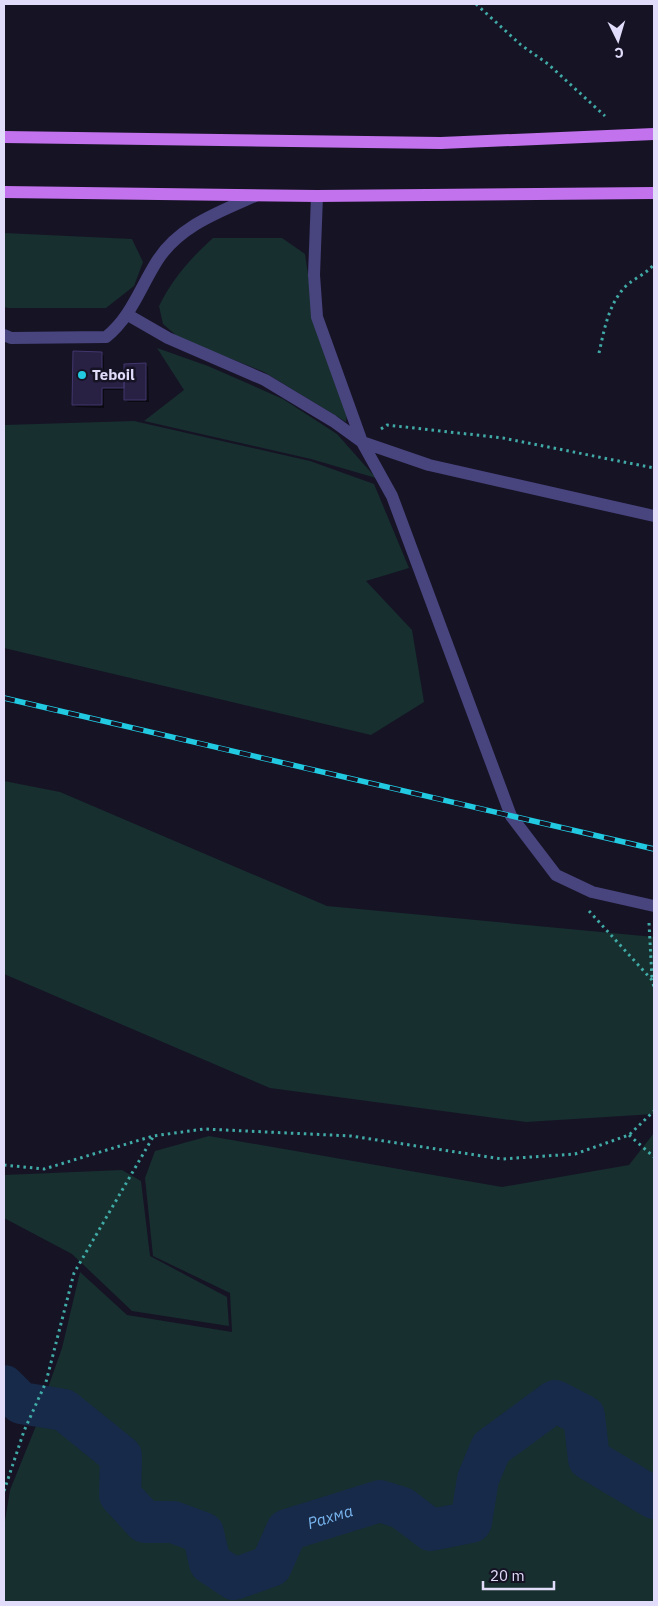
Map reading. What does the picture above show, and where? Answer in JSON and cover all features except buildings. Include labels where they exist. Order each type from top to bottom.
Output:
[{"type":"main road","points":[[4,138],[441,143],[654,134]]},
{"type":"main road","points":[[4,192],[255,196],[654,193]]},
{"type":"street","points":[[4,335],[11,338],[106,337],[118,328],[128,315],[158,260],[181,234],[203,219],[255,196]]},
{"type":"street","points":[[317,196],[314,275],[317,316],[362,442],[392,496],[511,816],[556,875],[592,892],[651,906]]},
{"type":"street","points":[[128,315],[168,338],[265,380],[333,421],[362,442],[430,465],[654,516]]},
{"type":"path","points":[[476,4],[521,44],[548,64],[603,116],[612,117]]},
{"type":"path","points":[[599,353],[608,316],[625,288],[649,271],[654,264]]},
{"type":"path","points":[[362,442],[387,425],[503,438],[654,468]]},
{"type":"path","points":[[651,906],[652,980],[654,987]]},
{"type":"path","points":[[588,910],[652,980]]},
{"type":"path","points":[[4,1165],[44,1169],[153,1136],[204,1129],[351,1136],[509,1159],[575,1154],[629,1135],[654,1111]]},
{"type":"path","points":[[629,1135],[654,1157]]},
{"type":"path","points":[[4,1491],[24,1431],[46,1382],[74,1273],[153,1136]]},
{"type":"green space","points":[[4,233],[132,239],[143,262],[134,286],[106,308],[8,308],[4,307]]},
{"type":"green space","points":[[213,238],[282,238],[305,254],[314,315],[347,414],[346,422],[264,372],[179,338],[163,324],[159,306],[164,296],[183,269]]},
{"type":"green space","points":[[157,348],[208,366],[283,399],[337,434],[376,478],[311,459],[144,421],[184,390]]},
{"type":"green space","points":[[134,421],[310,461],[374,484],[409,568],[366,581],[412,630],[424,702],[371,735],[4,648],[4,425]]},
{"type":"green space","points":[[4,781],[60,792],[327,906],[654,937],[654,1114],[526,1122],[270,1088],[4,974]]},
{"type":"green space","points":[[654,1133],[654,1488],[595,1455],[589,1409],[552,1394],[483,1445],[470,1477],[464,1514],[432,1522],[402,1502],[368,1493],[280,1526],[266,1557],[236,1569],[215,1557],[207,1525],[169,1512],[149,1512],[127,1493],[127,1449],[70,1403],[44,1399],[62,1348],[80,1272],[127,1315],[232,1332],[230,1293],[153,1256],[145,1178],[155,1151],[209,1136],[502,1187],[629,1165]]},
{"type":"green space","points":[[122,1170],[141,1181],[150,1256],[227,1297],[229,1326],[132,1311],[72,1254],[4,1218],[4,1175]]},
{"type":"green space","points":[[557,1410],[577,1421],[582,1462],[654,1504],[654,1602],[4,1602],[4,1527],[10,1490],[40,1416],[59,1418],[114,1460],[112,1497],[141,1527],[171,1529],[197,1542],[203,1564],[228,1587],[278,1574],[295,1537],[384,1509],[421,1537],[477,1529],[485,1480],[499,1453]]},
{"type":"waterway","name":"Рахма","points":[[4,1386],[21,1403],[64,1410],[121,1456],[120,1495],[145,1522],[173,1522],[203,1533],[210,1563],[234,1579],[271,1566],[287,1530],[380,1501],[402,1508],[431,1530],[471,1522],[478,1479],[491,1448],[555,1401],[584,1416],[589,1459],[654,1498]]},
{"type":"railway","points":[[4,698],[654,849]]},
{"type":"place","name":"Teboil","points":[[82,375]]}]
